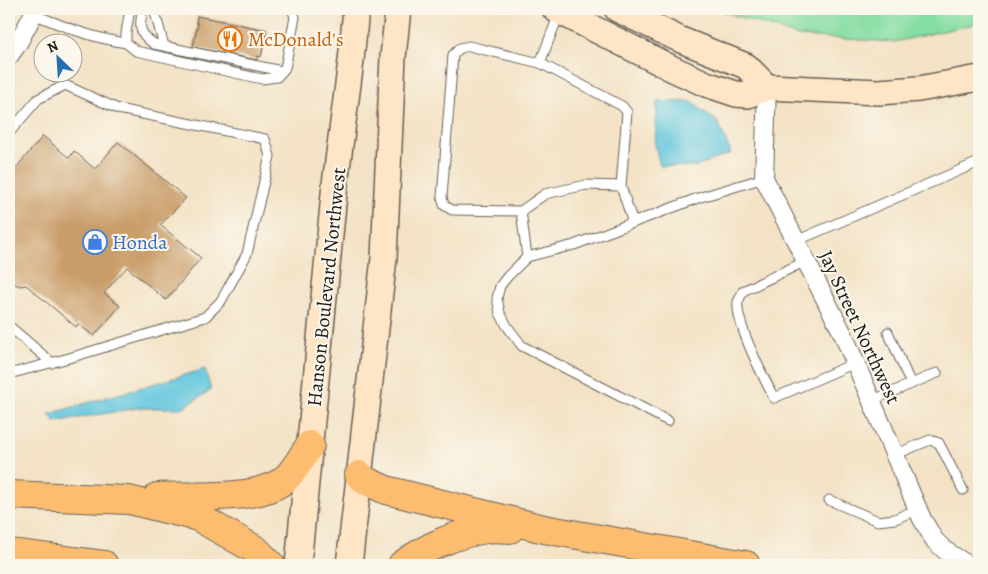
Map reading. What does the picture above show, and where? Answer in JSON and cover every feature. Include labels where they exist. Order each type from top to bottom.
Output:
[{"type":"highway","points":[[9,495],[129,500],[171,496],[246,494],[267,489],[286,479],[310,445]]},
{"type":"highway","points":[[359,475],[366,481],[386,490],[544,530],[746,565]]},
{"type":"highway","points":[[129,500],[198,517],[264,558]]},
{"type":"highway","points":[[403,565],[449,539],[488,528],[544,530]]},
{"type":"highway","points":[[9,553],[104,565]]},
{"type":"main road","name":"Hanson Boulevard Northwest","points":[[299,559],[334,193],[356,9]]},
{"type":"main road","points":[[350,562],[384,258],[398,9]]},
{"type":"main road","points":[[616,9],[681,40],[746,66],[767,87]]},
{"type":"main road","points":[[558,10],[673,69],[736,94],[748,95],[767,87],[879,92],[919,88],[979,78]]},
{"type":"street","points":[[9,56],[18,46],[34,11]]},
{"type":"street","name":"Jay Street Northwest","points":[[767,87],[764,178],[843,334],[918,509],[935,541],[947,552],[968,565]]},
{"type":"lane","points":[[126,43],[130,9]]},
{"type":"lane","points":[[143,9],[139,24],[142,32],[154,44],[282,71]]},
{"type":"lane","points":[[154,9],[164,46]]},
{"type":"lane","points":[[34,11],[76,32],[102,40],[126,43],[136,50],[262,79],[277,77],[285,68],[295,16],[292,9]]},
{"type":"lane","points":[[540,63],[558,10]]},
{"type":"lane","points":[[621,186],[586,184],[545,194],[521,211],[452,210],[444,205],[442,197],[453,55],[460,48],[469,46],[540,63],[622,106],[627,112],[621,186],[633,223]]},
{"type":"lane","points":[[9,132],[38,98],[66,85],[118,109],[265,139],[270,156],[247,254],[221,301],[204,317],[52,363],[9,374]]},
{"type":"lane","points":[[796,241],[979,162]]},
{"type":"lane","points":[[668,421],[522,346],[500,313],[497,298],[500,286],[528,258],[574,245],[698,198],[764,178]]},
{"type":"lane","points":[[521,211],[528,258]]},
{"type":"lane","points":[[806,261],[743,291],[738,302],[740,319],[755,359],[774,398],[855,363]]},
{"type":"lane","points":[[9,326],[52,363]]},
{"type":"lane","points":[[888,332],[911,384]]},
{"type":"lane","points":[[871,401],[937,373]]},
{"type":"lane","points":[[894,455],[930,440],[939,443],[963,490]]},
{"type":"lane","points":[[829,500],[878,521],[895,519],[918,509]]},
{"type":"green space","points":[[715,9],[979,9],[979,23],[894,42],[798,36]]},
{"type":"water","points":[[690,101],[718,122],[731,153],[696,167],[660,166],[655,145],[657,102]]},
{"type":"water","points":[[205,369],[211,390],[182,408],[137,408],[55,422],[49,414]]},
{"type":"building","name":"McDonald's","points":[[197,16],[267,30],[261,57],[257,56],[257,60],[193,47],[198,23],[196,23]]},
{"type":"building","name":"Honda","points":[[43,136],[69,158],[74,151],[95,169],[118,142],[186,198],[160,225],[201,258],[166,300],[127,267],[104,293],[120,306],[94,336],[78,324],[76,327],[26,285],[20,286],[15,284],[9,271],[9,176]]},
{"type":"place","name":"McDonald's","points":[[230,39]]},
{"type":"place","name":"Honda","points":[[95,242]]}]
